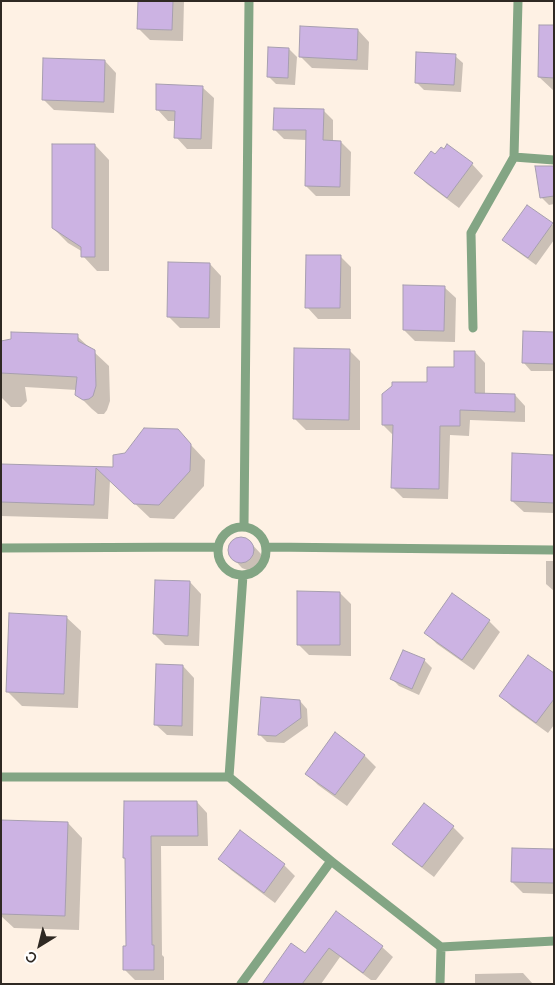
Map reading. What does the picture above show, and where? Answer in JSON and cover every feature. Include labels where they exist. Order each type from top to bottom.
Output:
[{"type":"lane","points":[[244,526],[249,1]]},
{"type":"lane","points":[[474,328],[472,233],[514,157],[518,1]]},
{"type":"lane","points":[[514,157],[554,160]]},
{"type":"lane","points":[[244,526],[254,530],[262,537],[266,547],[264,560],[256,571],[243,575],[232,573],[223,567],[218,558],[218,547],[222,536],[232,528],[244,526]]},
{"type":"lane","points":[[1,548],[218,547]]},
{"type":"lane","points":[[266,547],[554,550]]},
{"type":"lane","points":[[229,777],[243,575]]},
{"type":"lane","points":[[1,777],[229,777],[331,861],[441,947],[554,941]]},
{"type":"lane","points":[[241,984],[331,861]]},
{"type":"lane","points":[[440,984],[441,947]]},
{"type":"building","points":[[138,1],[173,1],[172,30],[137,29]]},
{"type":"building","points":[[539,25],[554,25],[554,78],[538,77]]},
{"type":"building","points":[[300,26],[358,29],[357,60],[299,57]]},
{"type":"building","points":[[268,47],[289,48],[288,78],[267,77]]},
{"type":"building","points":[[416,52],[456,54],[454,85],[415,83]]},
{"type":"building","points":[[43,58],[105,60],[104,102],[42,100]]},
{"type":"building","points":[[156,84],[203,86],[201,139],[174,138],[175,111],[156,110]]},
{"type":"building","points":[[274,108],[324,109],[323,140],[341,141],[340,187],[305,186],[306,130],[273,130]]},
{"type":"building","points":[[52,144],[95,144],[95,257],[81,257],[81,247],[52,228]]},
{"type":"building","points":[[447,144],[473,163],[447,198],[414,173],[431,151],[435,154],[441,147],[444,149]]},
{"type":"building","points":[[535,166],[554,166],[554,196],[540,198]]},
{"type":"building","points":[[527,205],[553,223],[528,258],[502,240]]},
{"type":"building","points":[[306,255],[341,255],[340,308],[305,308]]},
{"type":"building","points":[[168,262],[210,263],[209,318],[167,317]]},
{"type":"building","points":[[403,285],[445,286],[444,331],[403,330]]},
{"type":"building","points":[[523,331],[554,332],[554,364],[522,363]]},
{"type":"building","points":[[11,332],[78,334],[78,341],[95,350],[96,386],[93,396],[83,400],[75,395],[77,377],[1,373],[1,341],[11,339]]},
{"type":"building","points":[[294,348],[350,349],[349,420],[293,419]]},
{"type":"building","points":[[454,351],[475,351],[475,393],[515,394],[515,412],[460,410],[460,426],[440,426],[439,489],[391,488],[393,425],[382,425],[382,394],[392,386],[392,382],[427,382],[427,367],[454,367]]},
{"type":"building","points":[[144,428],[178,429],[191,444],[190,471],[159,505],[134,504],[96,468],[94,505],[1,502],[1,464],[113,467],[113,455],[125,453]]},
{"type":"building","points":[[512,453],[554,455],[554,503],[511,501]]},
{"type":"building","points":[[241,537],[250,541],[254,550],[250,559],[241,563],[232,559],[228,550],[232,541]]},
{"type":"building","points":[[155,580],[190,581],[188,636],[153,634]]},
{"type":"building","points":[[297,591],[340,592],[340,645],[297,645]]},
{"type":"building","points":[[452,593],[490,620],[462,660],[424,633]]},
{"type":"building","points":[[9,613],[67,616],[64,694],[6,692]]},
{"type":"building","points":[[403,650],[425,659],[412,689],[390,679]]},
{"type":"building","points":[[528,655],[554,673],[554,699],[536,723],[499,696]]},
{"type":"building","points":[[156,664],[183,665],[182,726],[154,725]]},
{"type":"building","points":[[261,697],[300,700],[301,718],[276,736],[258,735]]},
{"type":"building","points":[[335,732],[365,755],[335,795],[305,774]]},
{"type":"building","points":[[124,801],[197,801],[198,836],[151,836],[154,970],[123,970],[123,946],[126,946],[125,858],[123,858]]},
{"type":"building","points":[[424,803],[454,826],[422,867],[392,844]]},
{"type":"building","points":[[1,820],[68,822],[65,916],[1,914]]},
{"type":"building","points":[[240,830],[285,864],[264,893],[218,859]]},
{"type":"building","points":[[512,848],[554,849],[554,883],[511,882]]},
{"type":"building","points":[[336,911],[383,946],[363,973],[329,948],[302,984],[262,984],[291,943],[305,953]]}]
